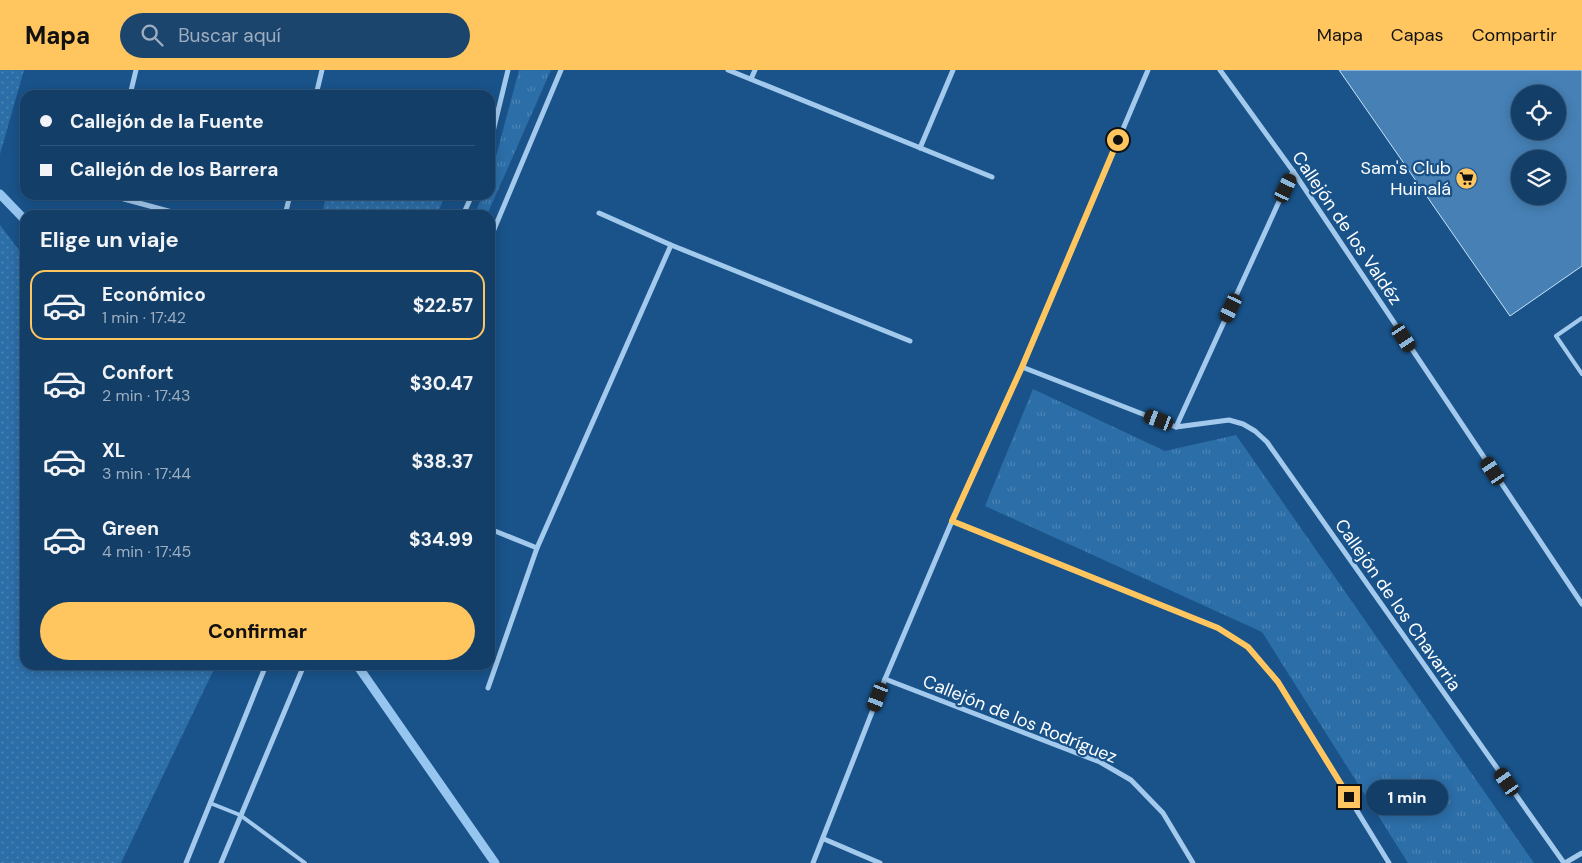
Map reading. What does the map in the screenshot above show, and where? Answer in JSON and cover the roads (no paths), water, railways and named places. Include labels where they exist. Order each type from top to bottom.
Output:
[{"type":"street","points":[[131,90],[136,70]]},
{"type":"street","points":[[317,90],[322,70]]},
{"type":"street","points":[[495,123],[508,70]]},
{"type":"street","points":[[495,227],[561,70]]},
{"type":"street","points":[[728,70],[992,177]]},
{"type":"street","points":[[751,79],[755,70]]},
{"type":"street","points":[[920,148],[954,70]]},
{"type":"street","points":[[813,863],[885,679],[952,521],[1022,367],[1148,70]]},
{"type":"street","name":"Callejón de los Valdéz","points":[[1220,70],[1293,171],[1582,604]]},
{"type":"street","points":[[1176,426],[1293,171]]},
{"type":"street","points":[[128,200],[165,210]]},
{"type":"street","points":[[599,213],[671,245],[910,341]]},
{"type":"street","points":[[495,668],[537,548],[671,245]]},
{"type":"street","name":"Callejón de los Chavarria","points":[[1022,367],[1176,426],[1229,420],[1243,424],[1266,442],[1565,863]]},
{"type":"street","points":[[952,521],[1218,628],[1248,647],[1278,682],[1389,863]]},
{"type":"street","points":[[495,531],[537,548]]},
{"type":"street","points":[[186,863],[264,670]]},
{"type":"street","points":[[221,863],[302,670]]},
{"type":"street","points":[[488,688],[494,670]]},
{"type":"street","name":"Callejón de los Rodríguez","points":[[885,679],[1100,762],[1131,780],[1163,813],[1193,863]]},
{"type":"street","points":[[824,839],[880,863]]},
{"type":"street","points":[[1565,863],[1582,853]]},
{"type":"lane","points":[[1582,318],[1556,336],[1582,374]]},
{"type":"lane","points":[[210,802],[240,815],[305,863]]},
{"type":"waterway","points":[[0,194],[20,215]]},
{"type":"waterway","points":[[360,670],[495,863]]},
{"type":"place","name":"Sam's Club Huinalá","points":[[1467,178]]}]
